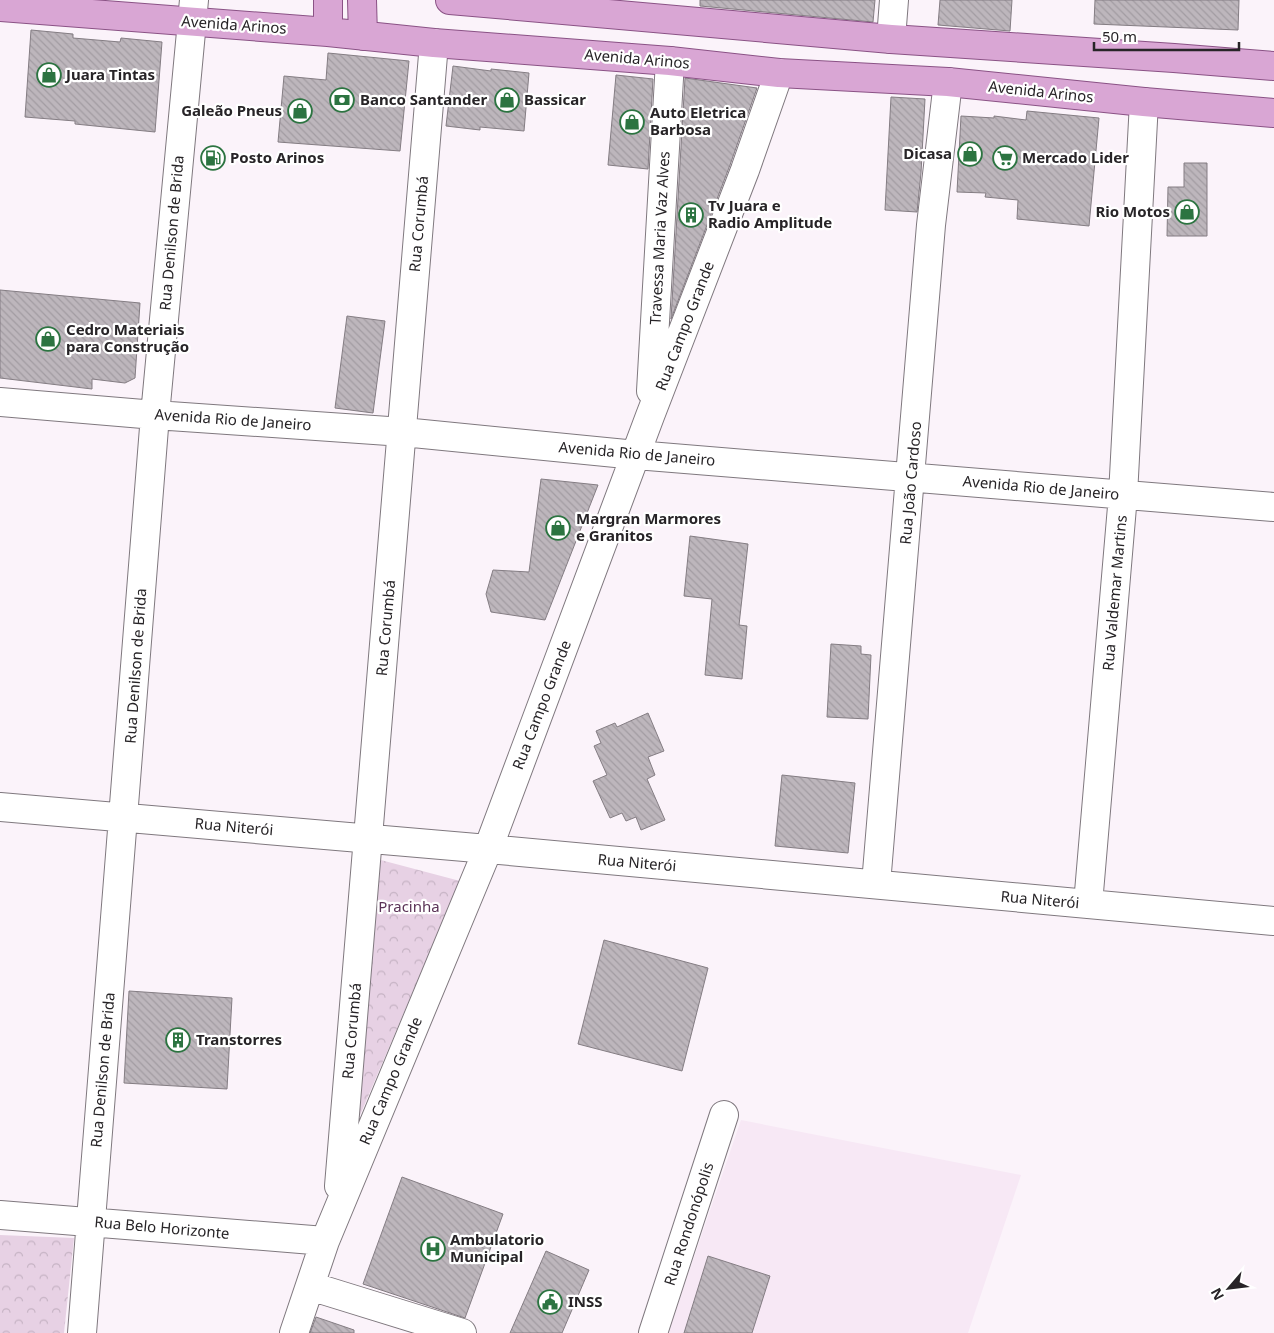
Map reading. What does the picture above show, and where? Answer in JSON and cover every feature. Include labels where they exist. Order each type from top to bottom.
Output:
[{"type":"main road","points":[[328,0],[328,32]]},
{"type":"main road","points":[[362,0],[363,36]]},
{"type":"main road","points":[[450,0],[891,39],[1274,66]]},
{"type":"main road","name":"Avenida Arinos","points":[[0,7],[193,11],[328,32],[434,43],[670,61],[779,73],[948,82],[1274,113]]},
{"type":"street","points":[[891,39],[894,0]]},
{"type":"street","name":"Rua Denilson de Brida","points":[[82,1333],[155,415],[193,11]]},
{"type":"street","name":"Rua Corumbá","points":[[336,1213],[403,432],[434,43]]},
{"type":"street","name":"Travessa Maria Vaz Alves","points":[[650,416],[670,61]]},
{"type":"street","name":"Rua Campo Grande","points":[[294,1333],[336,1213],[488,849],[650,416],[745,170],[779,73]]},
{"type":"street","name":"Rua João Cardoso","points":[[876,884],[931,225],[948,82]]},
{"type":"street","name":"Rua Valdemar Martins","points":[[1088,904],[1123,495],[1144,102]]},
{"type":"street","name":"Avenida Rio de Janeiro","points":[[0,402],[403,432],[636,455],[1274,507]]},
{"type":"street","name":"Rua Niterói","points":[[0,807],[488,849],[1274,921]]},
{"type":"street","name":"Rua Rondonópolis","points":[[652,1333],[724,1115]]},
{"type":"street","name":"Rua Belo Horizonte","points":[[0,1215],[325,1241]]},
{"type":"street","points":[[310,1286],[462,1333]]},
{"type":"shaded area","points":[[741,1120],[1021,1175],[968,1333],[668,1333]]},
{"type":"green space","name":"Pracinha","points":[[377,859],[460,881],[355,1127]]},
{"type":"green space","points":[[0,1235],[74,1238],[64,1333],[0,1333]]},
{"type":"building","points":[[700,0],[875,0],[873,22],[700,6]]},
{"type":"building","points":[[940,0],[1012,0],[1010,31],[938,25]]},
{"type":"building","points":[[1095,0],[1239,0],[1238,30],[1094,24]]},
{"type":"building","points":[[31,30],[73,34],[73,38],[120,42],[121,38],[162,42],[155,132],[75,124],[75,121],[25,117]]},
{"type":"building","points":[[328,53],[409,61],[400,151],[278,142],[284,76],[326,80]]},
{"type":"building","points":[[453,66],[529,73],[524,131],[480,127],[480,130],[446,126]]},
{"type":"building","name":"Auto Eletrica Barbosa","points":[[616,75],[653,79],[648,169],[608,165]]},
{"type":"building","name":"Tv Juara e Radio Amplitude","points":[[685,78],[757,88],[730,165],[671,319]]},
{"type":"building","points":[[891,97],[925,99],[917,212],[885,210]]},
{"type":"building","points":[[1027,111],[1099,118],[1089,226],[1017,219],[1018,200],[985,197],[986,193],[957,192],[961,116],[994,118],[994,116],[1026,120]]},
{"type":"building","name":"Rio Motos","points":[[1184,163],[1207,163],[1207,236],[1167,236],[1168,187],[1184,187]]},
{"type":"building","name":"Cedro Materiais para Construção","points":[[0,290],[140,303],[135,378],[125,383],[92,379],[92,389],[0,378]]},
{"type":"building","points":[[347,316],[385,321],[373,413],[335,408]]},
{"type":"building","name":"Margran Marmores e Granitos","points":[[541,479],[598,485],[545,620],[491,612],[486,594],[493,570],[529,572]]},
{"type":"building","points":[[690,536],[748,544],[739,625],[747,626],[742,679],[705,675],[712,599],[684,596]]},
{"type":"building","points":[[831,644],[861,646],[861,654],[871,655],[868,719],[827,717]]},
{"type":"building","points":[[648,713],[664,751],[648,757],[655,775],[647,779],[665,820],[641,830],[636,817],[626,821],[622,813],[610,818],[593,781],[607,775],[594,746],[601,743],[596,731],[615,723],[617,727]]},
{"type":"building","points":[[782,775],[855,783],[848,853],[775,846]]},
{"type":"building","points":[[604,940],[708,968],[682,1071],[578,1044]]},
{"type":"building","name":"Transtorres","points":[[129,991],[232,998],[227,1089],[124,1083]]},
{"type":"building","name":"Ambulatorio Municipal","points":[[402,1177],[503,1214],[465,1318],[363,1284]]},
{"type":"building","name":"INSS","points":[[546,1251],[589,1270],[562,1333],[510,1333]]},
{"type":"building","points":[[708,1256],[770,1276],[752,1333],[684,1333]]},
{"type":"building","points":[[316,1317],[354,1330],[354,1333],[310,1333]]},
{"type":"place","name":"Juara Tintas","points":[[49,75]]},
{"type":"place","name":"Banco Santander","points":[[342,100]]},
{"type":"place","name":"Bassicar","points":[[507,100]]},
{"type":"place","name":"Galeão Pneus","points":[[300,111]]},
{"type":"place","name":"Auto Eletrica Barbosa","points":[[632,122]]},
{"type":"place","name":"Dicasa","points":[[970,154]]},
{"type":"place","name":"Posto Arinos","points":[[213,158]]},
{"type":"place","name":"Mercado Lider","points":[[1005,158]]},
{"type":"place","name":"Rio Motos","points":[[1187,212]]},
{"type":"place","name":"Tv Juara e Radio Amplitude","points":[[691,215]]},
{"type":"place","name":"Cedro Materiais para Construção","points":[[48,339]]},
{"type":"place","name":"Margran Marmores e Granitos","points":[[558,528]]},
{"type":"place","name":"Transtorres","points":[[178,1040]]},
{"type":"place","name":"Ambulatorio Municipal","points":[[433,1249]]},
{"type":"place","name":"INSS","points":[[550,1302]]}]
